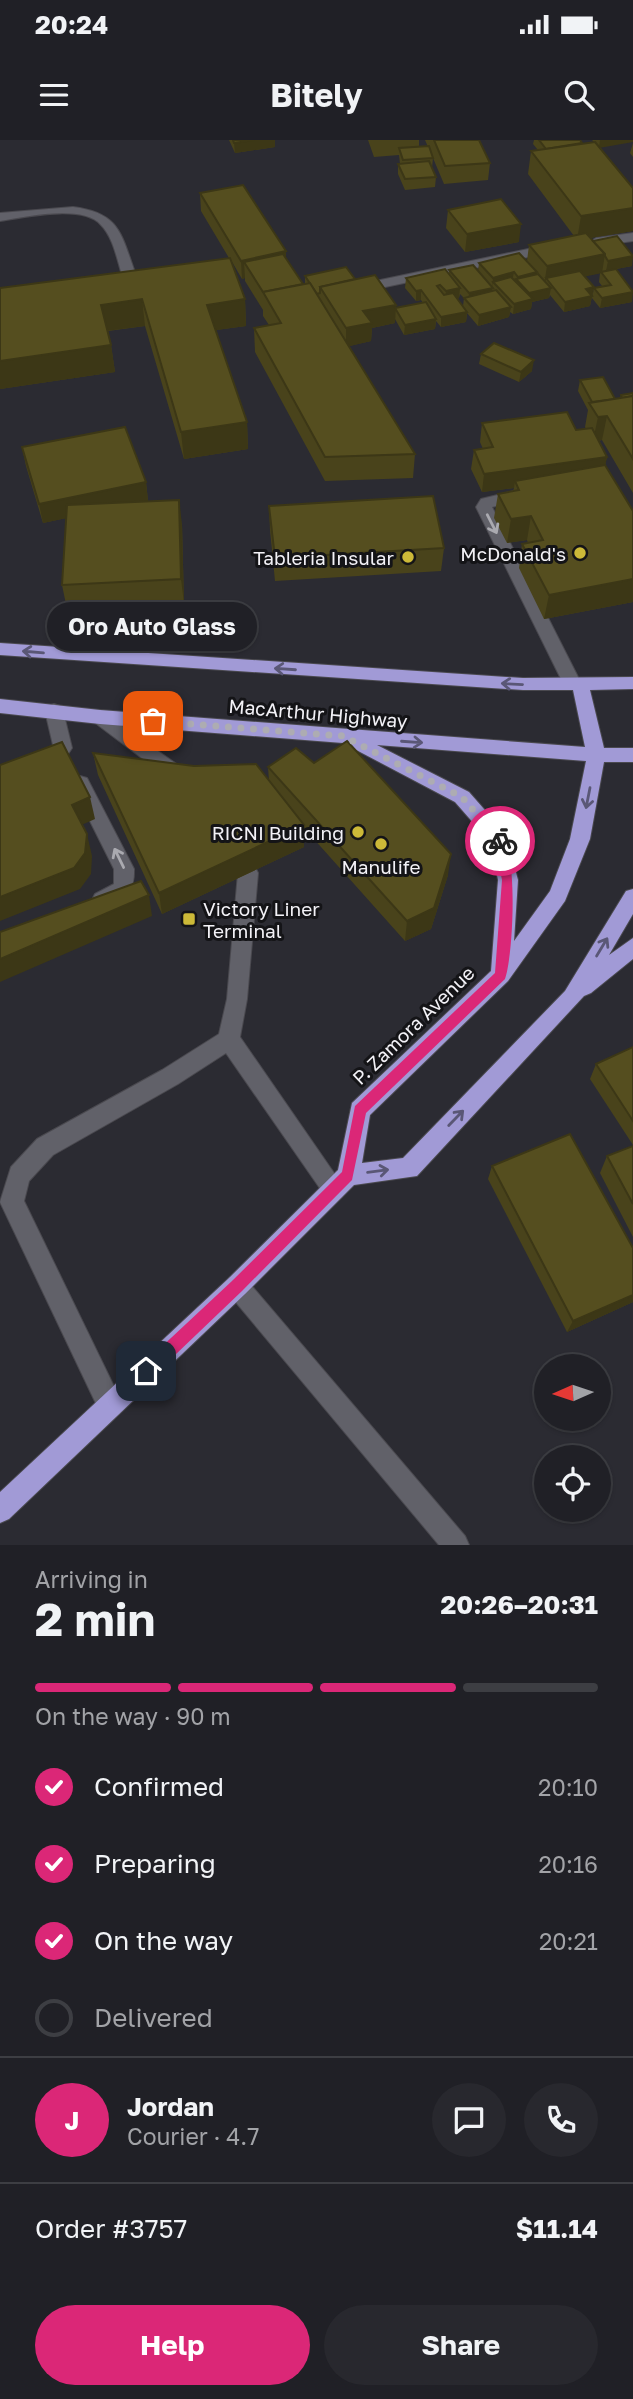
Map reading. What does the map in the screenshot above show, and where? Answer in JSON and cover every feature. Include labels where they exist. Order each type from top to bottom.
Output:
[{"type":"highway","name":"MacArthur Highway","points":[[0,649],[523,684],[633,683]]},
{"type":"highway","name":"P. Zamora Avenue","points":[[341,1182],[360,1110],[500,975],[558,895],[580,839],[596,755],[576,683]]},
{"type":"highway","name":"MacArthur Highway","points":[[0,706],[100,717],[343,736],[596,755],[633,755]]},
{"type":"highway","points":[[343,736],[462,797],[499,839],[508,880],[500,975]]},
{"type":"highway","points":[[572,996],[633,897]]},
{"type":"highway","points":[[0,1510],[237,1286],[341,1182],[409,1167],[572,996],[633,947]]},
{"type":"street","points":[[0,217],[65,210],[98,216],[107,222],[130,275]]},
{"type":"street","points":[[366,287],[633,236]]},
{"type":"street","points":[[538,490],[487,503],[484,507],[576,683]]},
{"type":"street","points":[[54,711],[63,748],[124,869],[126,884],[120,893],[84,907]]},
{"type":"street","points":[[100,717],[196,789]]},
{"type":"street","points":[[0,778],[39,766],[63,748]]},
{"type":"street","points":[[248,873],[237,999],[229,1039],[278,1112],[341,1182]]},
{"type":"street","points":[[110,1405],[12,1202],[19,1175],[45,1147],[170,1077],[229,1039]]},
{"type":"street","points":[[237,1286],[456,1545]]},
{"type":"building","points":[[233,140],[254,140],[234,143]]},
{"type":"building","points":[[434,140],[479,140],[490,163],[445,166]]},
{"type":"building","points":[[539,140],[580,140],[582,143],[546,149]]},
{"type":"building","points":[[595,142],[633,188],[633,208],[581,216],[531,151]]},
{"type":"building","points":[[429,146],[433,158],[403,160],[399,148]]},
{"type":"building","points":[[429,161],[436,177],[405,179],[398,164]]},
{"type":"building","points":[[243,185],[286,251],[241,261],[200,193]]},
{"type":"building","points":[[501,199],[521,224],[467,234],[448,210]]},
{"type":"building","points":[[586,233],[605,254],[547,266],[529,245]]},
{"type":"building","points":[[617,236],[633,256],[608,261],[593,241]]},
{"type":"building","points":[[519,253],[537,272],[518,277],[514,272],[493,278],[479,263]]},
{"type":"building","points":[[283,254],[303,284],[263,292],[244,262]]},
{"type":"building","points":[[230,258],[245,299],[207,305],[247,422],[181,432],[142,299],[101,305],[111,345],[0,361],[0,288]]},
{"type":"building","points":[[473,265],[493,288],[469,293],[449,270]]},
{"type":"building","points":[[346,267],[355,279],[320,287],[320,293],[317,294],[305,276]]},
{"type":"building","points":[[445,269],[460,288],[446,291],[440,285],[437,286],[444,295],[453,293],[467,312],[441,317],[421,290],[416,291],[406,278]]},
{"type":"building","points":[[616,269],[633,292],[602,298],[594,288],[611,285],[601,272]]},
{"type":"building","points":[[580,271],[594,287],[586,289],[592,296],[565,302],[546,278]]},
{"type":"building","points":[[538,274],[551,288],[529,293],[516,279]]},
{"type":"building","points":[[375,275],[396,305],[363,311],[372,323],[346,328],[320,287]]},
{"type":"building","points":[[511,277],[533,299],[514,304],[493,282]]},
{"type":"building","points":[[310,283],[415,454],[325,457],[254,328],[281,323],[263,292]]},
{"type":"building","points":[[496,290],[511,307],[479,315],[464,298]]},
{"type":"building","points":[[426,302],[436,319],[405,325],[395,308]]},
{"type":"building","points":[[494,343],[534,360],[521,372],[481,354]]},
{"type":"building","points":[[603,377],[615,399],[592,402],[580,380]]},
{"type":"building","points":[[633,393],[633,396],[622,398],[621,395]]},
{"type":"building","points":[[633,396],[633,459],[607,416],[598,417],[589,403]]},
{"type":"building","points":[[567,412],[576,430],[592,428],[607,457],[484,474],[474,450],[493,447],[482,423]]},
{"type":"building","points":[[125,427],[146,482],[39,504],[22,447]]},
{"type":"building","points":[[605,465],[633,511],[633,579],[549,595],[522,544],[543,540],[531,516],[511,519],[498,494],[519,490],[515,481]]},
{"type":"building","points":[[433,496],[444,548],[275,558],[269,506]]},
{"type":"building","points":[[179,500],[181,579],[62,585],[67,505]]},
{"type":"building","name":"RICNI Building","points":[[347,741],[451,854],[434,908],[407,921],[268,767],[296,748],[314,763]]},
{"type":"building","points":[[62,742],[90,797],[72,805],[87,834],[85,853],[74,868],[0,897],[0,765]]},
{"type":"building","points":[[93,753],[194,766],[256,764],[304,825],[159,893]]},
{"type":"building","points":[[141,881],[149,895],[0,959],[0,932]]},
{"type":"building","points":[[633,1047],[633,1121],[596,1064]]},
{"type":"building","points":[[570,1134],[633,1248],[633,1295],[573,1321],[492,1166]]},
{"type":"building","points":[[633,1146],[633,1204],[607,1156]]},
{"type":"way so far","points":[[153,721],[343,736],[462,797],[500,841]]},
{"type":"place","name":"McDonald's","points":[[580,553]]},
{"type":"place","name":"Tableria Insular","points":[[408,557]]},
{"type":"place","name":"Oro Auto Glass","points":[[153,721]]},
{"type":"place","name":"RICNI Building","points":[[358,832]]},
{"type":"place","name":"Manulife","points":[[381,844]]},
{"type":"place","name":"Victory Liner Terminal","points":[[189,919]]},
{"type":"route","points":[[146,1371],[237,1286],[348,1175],[360,1110],[500,975],[508,880],[500,841]]}]
